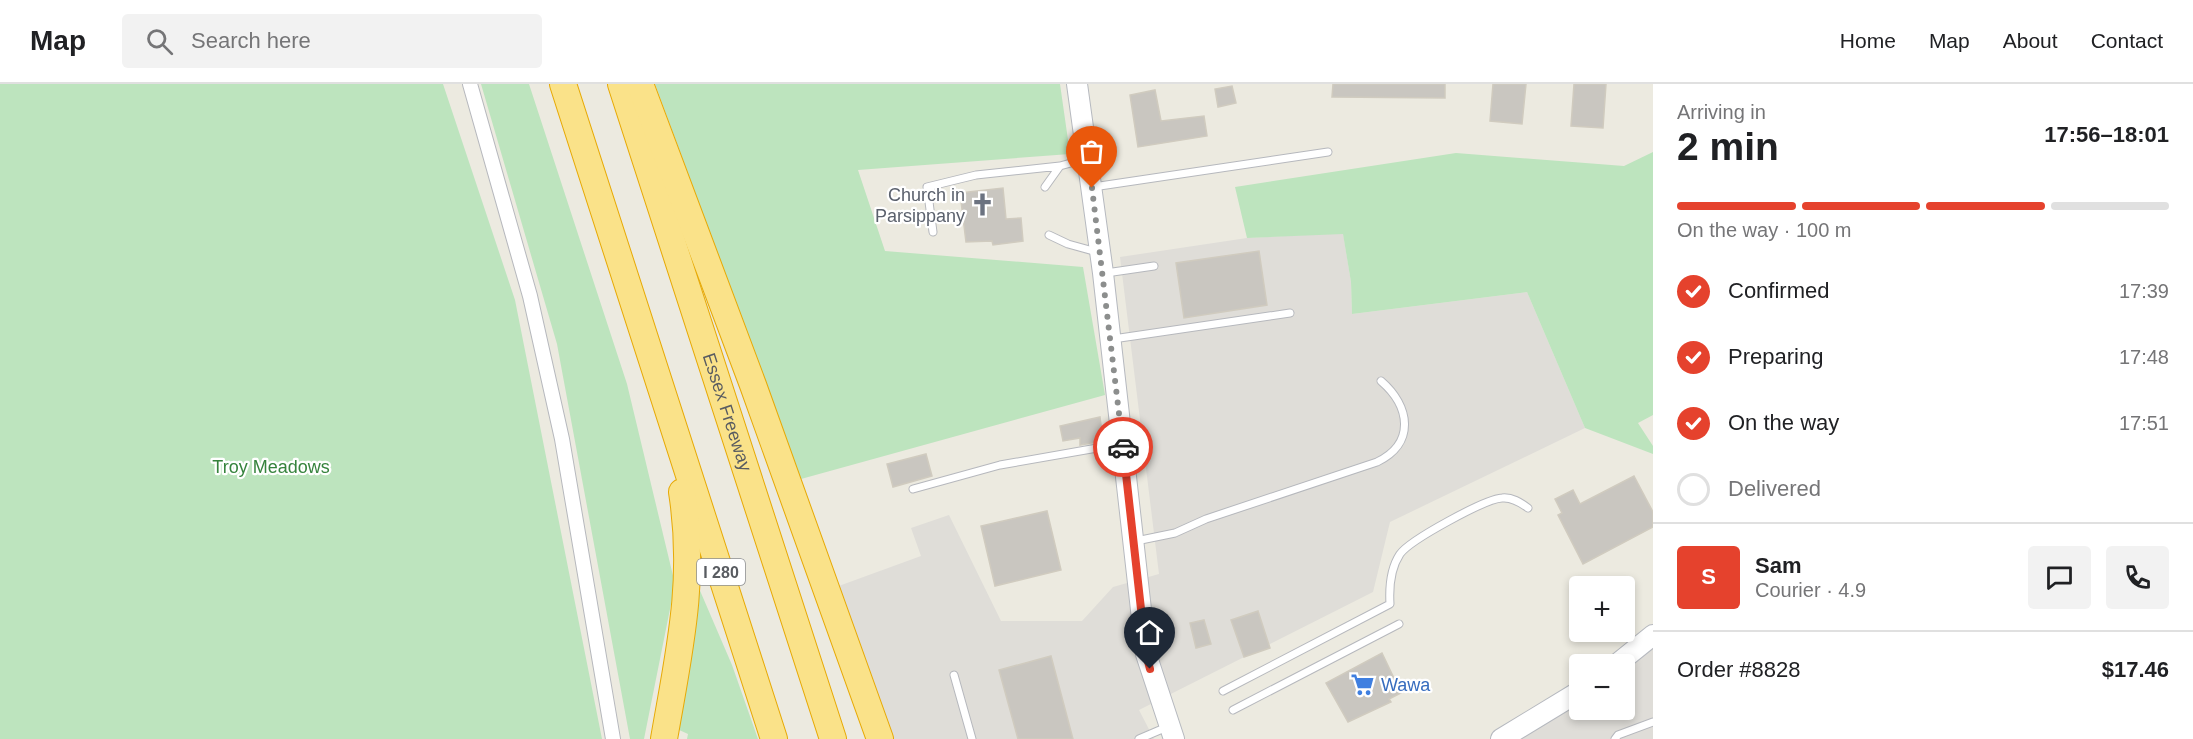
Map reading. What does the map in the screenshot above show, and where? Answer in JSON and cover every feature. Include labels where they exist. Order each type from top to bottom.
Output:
[{"type":"highway","name":"I 280","points":[[563,84],[774,739]]},
{"type":"highway","name":"Essex Freeway","points":[[621,84],[833,739]]},
{"type":"highway","points":[[640,84],[757,396],[880,739]]},
{"type":"highway","points":[[664,739],[684,627],[689,560],[687,526],[668,406]]},
{"type":"street","points":[[470,84],[530,296],[562,439],[613,739]]},
{"type":"street","points":[[1077,84],[1103,273],[1146,654],[1172,732]]},
{"type":"street","points":[[1629,654],[1653,635]]},
{"type":"street","points":[[1501,739],[1569,698]]},
{"type":"lane","points":[[1092,188],[1328,152]]},
{"type":"lane","points":[[933,232],[927,187],[976,175],[1060,166],[1088,159]]},
{"type":"lane","points":[[1044,187],[1060,166]]},
{"type":"lane","points":[[1049,235],[1068,244],[1100,253]]},
{"type":"lane","points":[[1103,273],[1154,266]]},
{"type":"lane","points":[[1111,340],[1290,313]]},
{"type":"lane","points":[[1133,541],[1175,533],[1206,519],[1389,456],[1400,443],[1405,431],[1405,420],[1397,398],[1381,381]]},
{"type":"lane","points":[[913,489],[1000,465],[1123,444]]},
{"type":"lane","points":[[1223,691],[1390,604],[1390,584],[1399,556],[1416,539],[1490,500],[1512,499],[1528,508]]},
{"type":"lane","points":[[1233,710],[1399,624]]},
{"type":"lane","points":[[954,675],[972,739]]},
{"type":"lane","points":[[1615,739],[1618,735],[1653,722]]},
{"type":"lane","points":[[1139,739],[1172,732]]},
{"type":"shaded area","points":[[1343,233],[1351,282],[1352,314],[1527,292],[1585,428],[1390,522],[1373,592],[1139,710],[1154,739],[893,739],[836,587],[921,556],[911,528],[949,515],[1001,621],[1082,621],[1113,587],[1159,574],[1120,257],[1247,238]]},
{"type":"shaded area","points":[[1653,633],[1653,739],[1502,739],[1569,698],[1569,720],[1635,720],[1633,654]]},
{"type":"green space","name":"Troy Meadows","points":[[0,84],[443,84],[515,300],[602,739],[0,739]]},
{"type":"green space","points":[[481,84],[529,84],[627,384],[675,584],[644,739],[630,739],[557,344]]},
{"type":"green space","points":[[655,84],[1060,84],[1070,154],[858,170],[885,251],[1083,267],[1105,395],[801,479]]},
{"type":"green space","points":[[1653,152],[1653,415],[1638,423],[1653,446],[1653,454],[1585,428],[1527,292],[1352,314],[1351,282],[1343,234],[1247,238],[1235,187],[1456,153],[1624,166]]},
{"type":"green space","points":[[698,586],[732,665],[758,739],[687,739],[688,734],[677,729]]},
{"type":"building","points":[[1333,84],[1445,84],[1445,98],[1332,97]]},
{"type":"building","points":[[1493,84],[1526,84],[1522,124],[1490,121]]},
{"type":"building","points":[[1574,84],[1606,84],[1603,128],[1571,126]]},
{"type":"building","points":[[1232,86],[1236,103],[1218,107],[1215,89]]},
{"type":"building","points":[[1155,90],[1161,121],[1204,116],[1207,136],[1138,147],[1130,95]]},
{"type":"building","name":"Church in Parsippany","points":[[1003,188],[1006,219],[1021,218],[1023,241],[993,245],[992,241],[966,242],[960,193]]},
{"type":"building","points":[[1259,251],[1267,305],[1184,318],[1176,263]]},
{"type":"building","points":[[1100,417],[1102,433],[1095,435],[1097,442],[1080,445],[1080,438],[1063,441],[1060,426]]},
{"type":"building","points":[[926,454],[932,476],[893,487],[887,464]]},
{"type":"building","points":[[1634,476],[1653,512],[1653,527],[1583,564],[1558,515],[1562,513],[1555,499],[1573,490],[1580,504]]},
{"type":"building","points":[[1047,511],[1061,570],[995,586],[981,526]]},
{"type":"building","points":[[1258,611],[1270,648],[1244,657],[1231,620]]},
{"type":"building","points":[[1204,620],[1211,644],[1196,648],[1190,623]]},
{"type":"building","name":"Wawa","points":[[1382,653],[1401,693],[1389,699],[1391,702],[1348,722],[1326,683]]},
{"type":"building","points":[[1051,656],[1073,739],[1018,739],[999,670]]},
{"type":"way so far","points":[[1092,188],[1123,447]]},
{"type":"place","name":"Church in Parsippany","points":[[983,205]]},
{"type":"place","name":"Wawa","points":[[1363,685]]},
{"type":"route","points":[[1123,447],[1146,654],[1150,669]]}]
